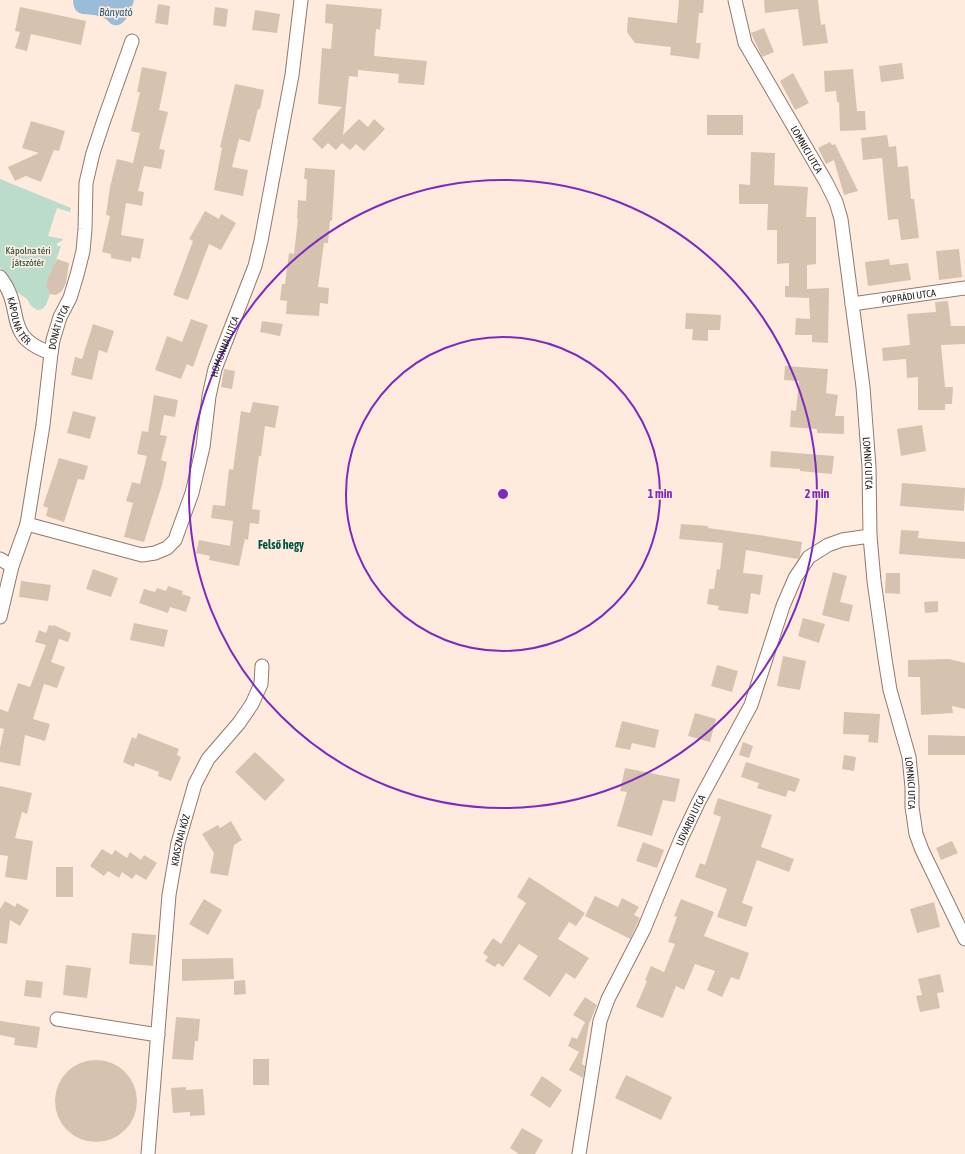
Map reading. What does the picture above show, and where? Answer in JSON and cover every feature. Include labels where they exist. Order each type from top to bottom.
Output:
[{"type":"street","name":"HOMONNAI UTCA","points":[[27,524],[142,555],[155,553],[167,548],[175,540],[192,493],[203,447],[209,396],[215,369],[255,266],[261,241],[292,75],[301,0]]},
{"type":"street","name":"LOMNICI UTCA","points":[[735,0],[745,42],[810,153],[836,202],[841,219],[864,395],[869,467],[870,536],[874,580],[890,690],[909,757],[912,807],[916,834],[922,850],[965,939]]},
{"type":"street","name":"DONÁT UTCA","points":[[0,617],[12,566],[27,524],[43,425],[51,353],[60,317],[70,298],[83,251],[86,183],[93,153],[132,41]]},
{"type":"street","name":"KÁPOLNA TÉR","points":[[0,277],[10,292],[17,326],[22,335],[29,343],[37,348],[51,353]]},
{"type":"street","name":"POPRÁDI UTCA","points":[[852,304],[965,288]]},
{"type":"street","name":"UDVARDI UTCA","points":[[579,1154],[600,1021],[608,999],[644,929],[681,839],[695,810],[751,704],[783,606],[795,578],[809,557],[828,545],[842,540],[870,536]]},
{"type":"street","points":[[0,559],[12,566]]},
{"type":"street","name":"KRASZNAI KÖZ","points":[[148,1154],[169,895],[178,843],[195,784],[208,759],[239,723],[252,704],[261,684],[262,666]]},
{"type":"street","points":[[57,1020],[158,1035]]},
{"type":"green space","name":"Kápolna téri játszótér","points":[[0,179],[71,208],[70,212],[57,208],[48,236],[63,239],[57,243],[57,246],[61,246],[53,269],[48,278],[47,284],[50,294],[46,305],[40,310],[37,310],[31,306],[27,299],[17,292],[0,267]]},
{"type":"water","name":"Bányató","points":[[73,0],[134,0],[127,18],[120,24],[116,25],[111,24],[102,17],[81,14],[76,10]]},
{"type":"building","points":[[679,0],[704,0],[703,13],[699,13],[696,43],[701,43],[699,59],[670,55],[671,47],[635,43],[627,32],[628,17],[677,23]]},
{"type":"building","points":[[764,0],[818,0],[821,25],[825,24],[828,43],[803,46],[798,9],[765,13]]},
{"type":"building","points":[[158,4],[170,6],[168,25],[155,23]]},
{"type":"building","points":[[326,4],[382,9],[380,30],[376,29],[374,56],[427,61],[424,85],[398,83],[399,74],[358,70],[358,77],[349,76],[343,135],[359,119],[368,127],[374,119],[385,129],[364,151],[356,144],[350,150],[342,143],[336,150],[328,143],[322,149],[312,139],[342,107],[318,104],[322,48],[331,49],[333,24],[325,23]]},
{"type":"building","points":[[20,7],[86,21],[81,45],[31,34],[27,51],[15,48],[20,32],[15,31]]},
{"type":"building","points":[[215,7],[228,9],[226,27],[213,25]]},
{"type":"building","points":[[255,10],[280,14],[277,33],[252,30]]},
{"type":"building","points":[[764,28],[774,52],[762,57],[751,33]]},
{"type":"building","points":[[902,63],[904,79],[881,82],[879,66]]},
{"type":"building","points":[[142,67],[167,72],[159,110],[168,112],[159,149],[165,150],[161,169],[144,166],[138,191],[144,192],[142,206],[126,203],[121,235],[144,239],[140,259],[132,257],[131,262],[111,258],[111,254],[102,252],[110,216],[106,215],[110,187],[117,159],[133,163],[140,133],[131,131],[140,92],[137,92]]},
{"type":"building","points":[[853,69],[857,111],[865,111],[866,130],[840,131],[839,102],[837,102],[836,91],[825,92],[824,71]]},
{"type":"building","points":[[793,73],[809,103],[795,110],[780,81]]},
{"type":"building","points":[[235,84],[264,90],[250,142],[239,139],[232,167],[248,170],[243,196],[214,190],[222,148],[220,147]]},
{"type":"building","points":[[707,115],[743,115],[743,135],[707,135]]},
{"type":"building","points":[[31,121],[65,131],[59,151],[54,150],[41,182],[26,176],[15,181],[8,167],[39,153],[22,148]]},
{"type":"building","points":[[887,135],[889,147],[896,146],[898,167],[908,166],[911,199],[914,199],[919,238],[901,240],[898,219],[888,220],[882,158],[863,160],[861,138]]},
{"type":"building","points":[[830,142],[832,145],[835,144],[858,191],[844,195],[834,160],[826,164],[818,148]]},
{"type":"building","points":[[751,152],[775,153],[774,185],[808,187],[806,217],[816,217],[816,264],[807,265],[807,289],[829,288],[828,343],[812,342],[812,335],[795,335],[796,318],[810,319],[809,298],[785,297],[785,286],[789,286],[789,263],[777,264],[777,230],[767,230],[768,204],[739,204],[739,184],[750,185]]},
{"type":"building","points":[[305,168],[335,170],[332,221],[330,220],[328,243],[324,243],[318,287],[329,288],[328,304],[320,303],[319,316],[286,314],[287,301],[280,300],[282,284],[285,284],[289,253],[294,254],[298,219],[298,200],[306,201],[307,179],[304,179]]},
{"type":"building","points":[[205,211],[219,219],[221,214],[236,223],[221,250],[209,244],[188,300],[173,295],[193,241],[189,239]]},
{"type":"building","points":[[959,249],[962,277],[939,280],[936,251]]},
{"type":"building","points":[[57,259],[69,263],[66,283],[62,291],[56,295],[50,294],[46,286],[48,277]]},
{"type":"building","points":[[889,259],[890,265],[908,263],[911,280],[868,286],[865,262]]},
{"type":"building","points":[[948,301],[951,326],[965,326],[965,344],[941,345],[945,387],[953,387],[952,404],[945,404],[945,410],[918,410],[918,377],[907,378],[906,359],[883,361],[882,348],[910,345],[907,314],[936,312],[935,302]]},
{"type":"building","points":[[686,313],[721,315],[720,330],[708,330],[708,341],[692,340],[693,329],[685,329]]},
{"type":"building","points":[[191,319],[208,325],[193,367],[187,364],[181,379],[155,370],[167,336],[182,342]]},
{"type":"building","points":[[262,321],[283,324],[280,336],[260,332]]},
{"type":"building","points":[[93,324],[114,331],[107,353],[99,350],[92,380],[71,375],[75,357],[82,359]]},
{"type":"building","points":[[785,366],[828,369],[826,393],[838,395],[835,416],[844,416],[844,434],[817,433],[817,429],[790,427],[791,410],[796,411],[799,381],[784,380]]},
{"type":"building","points":[[224,369],[235,371],[232,389],[221,387]]},
{"type":"building","points":[[154,395],[178,400],[175,417],[164,415],[160,435],[167,436],[161,460],[167,462],[162,485],[144,542],[124,537],[133,503],[126,501],[132,482],[140,484],[147,456],[137,454],[142,431],[148,432]]},
{"type":"building","points":[[253,402],[279,406],[275,428],[265,426],[261,456],[259,456],[252,509],[260,510],[259,524],[250,523],[248,540],[245,539],[239,566],[209,560],[210,556],[196,553],[199,540],[230,546],[233,521],[211,518],[213,505],[225,506],[229,469],[233,470],[241,411],[250,413]]},
{"type":"building","points":[[73,411],[96,417],[90,439],[67,433]]},
{"type":"building","points":[[922,425],[926,451],[901,456],[897,429]]},
{"type":"building","points":[[771,451],[834,456],[832,474],[800,471],[800,469],[770,467]]},
{"type":"building","points":[[59,458],[88,466],[84,480],[78,479],[64,522],[46,516],[48,508],[43,506]]},
{"type":"building","points":[[902,483],[965,488],[964,511],[900,506]]},
{"type":"building","points":[[681,524],[708,526],[708,528],[802,542],[800,556],[798,559],[746,550],[743,573],[763,575],[760,595],[751,593],[748,614],[718,610],[719,606],[707,604],[709,589],[714,589],[717,569],[720,570],[723,543],[679,539]]},
{"type":"building","points":[[901,530],[919,531],[918,538],[965,542],[965,559],[899,554]]},
{"type":"building","points":[[93,569],[118,578],[111,597],[86,589]]},
{"type":"building","points":[[833,572],[847,576],[840,602],[853,605],[849,622],[822,615]]},
{"type":"building","points":[[886,573],[900,573],[900,594],[885,593]]},
{"type":"building","points":[[21,581],[51,585],[48,601],[19,597]]},
{"type":"building","points":[[168,586],[183,591],[182,594],[191,597],[186,612],[170,607],[168,613],[139,603],[144,589],[155,592],[157,588],[166,591]]},
{"type":"building","points":[[938,601],[938,612],[925,613],[924,602]]},
{"type":"building","points":[[803,618],[825,624],[819,643],[798,636]]},
{"type":"building","points":[[134,623],[168,630],[164,647],[130,640]]},
{"type":"building","points":[[49,625],[54,625],[71,633],[68,642],[59,639],[51,662],[65,667],[57,688],[44,684],[33,719],[50,724],[45,741],[25,735],[20,766],[0,762],[0,748],[4,729],[0,728],[0,709],[8,712],[18,683],[30,687],[46,645],[35,642],[39,630],[46,633]]},
{"type":"building","points":[[783,656],[806,661],[800,690],[777,686]]},
{"type":"building","points":[[949,659],[965,663],[965,709],[952,706],[953,713],[921,715],[920,677],[908,677],[908,660]]},
{"type":"building","points":[[717,665],[738,671],[732,692],[711,686]]},
{"type":"building","points":[[844,712],[880,714],[878,743],[868,742],[869,735],[843,734]]},
{"type":"building","points":[[695,713],[716,719],[710,742],[688,736]]},
{"type":"building","points":[[622,721],[659,730],[655,748],[632,743],[630,750],[615,747]]},
{"type":"building","points":[[138,733],[179,749],[177,755],[181,757],[171,781],[158,776],[159,772],[135,763],[134,767],[123,762],[132,737],[136,739]]},
{"type":"building","points":[[928,735],[965,736],[965,755],[928,755]]},
{"type":"building","points":[[743,742],[753,746],[749,758],[739,755]]},
{"type":"building","points":[[255,752],[285,780],[265,801],[235,772]]},
{"type":"building","points":[[844,755],[856,757],[854,771],[842,769]]},
{"type":"building","points":[[746,762],[800,779],[795,792],[788,790],[786,797],[757,788],[759,783],[741,777]]},
{"type":"building","points":[[625,768],[680,779],[675,802],[663,800],[652,836],[617,826],[627,792],[620,791]]},
{"type":"building","points":[[0,786],[32,793],[27,814],[22,812],[15,838],[33,841],[27,880],[5,877],[8,856],[0,855]]},
{"type":"building","points":[[718,798],[772,815],[761,847],[794,859],[789,872],[757,860],[742,903],[753,907],[746,927],[717,917],[727,889],[695,877],[700,863],[705,865],[721,817],[713,814]]},
{"type":"building","points":[[231,821],[242,840],[234,845],[228,876],[210,873],[214,853],[202,834],[218,825],[220,828]]},
{"type":"building","points":[[952,841],[958,853],[941,860],[936,848]]},
{"type":"building","points":[[643,842],[664,850],[657,868],[636,861]]},
{"type":"building","points":[[102,849],[112,855],[115,850],[127,858],[130,852],[141,860],[144,855],[157,863],[146,880],[136,874],[132,879],[122,872],[119,878],[108,871],[104,876],[90,866]]},
{"type":"building","points":[[56,867],[73,867],[73,897],[56,897]]},
{"type":"building","points":[[529,877],[585,913],[576,926],[569,922],[558,939],[589,958],[575,979],[566,973],[550,997],[523,979],[538,956],[519,944],[503,967],[498,963],[495,967],[485,961],[488,957],[483,953],[493,938],[501,944],[526,903],[517,897]]},
{"type":"building","points":[[595,896],[618,907],[622,898],[639,907],[634,915],[640,918],[630,939],[585,916]]},
{"type":"building","points":[[204,899],[222,910],[208,935],[189,924]]},
{"type":"building","points":[[681,899],[714,912],[704,936],[749,953],[739,980],[731,977],[722,997],[707,990],[715,971],[695,964],[684,990],[676,986],[663,1018],[636,1007],[647,981],[645,980],[651,966],[664,972],[675,944],[668,942],[677,917],[674,916]]},
{"type":"building","points":[[5,901],[15,907],[17,903],[29,910],[20,926],[10,920],[7,944],[0,943],[0,909]]},
{"type":"building","points":[[934,902],[940,927],[917,933],[910,909]]},
{"type":"building","points":[[132,933],[156,935],[153,966],[129,964]]},
{"type":"building","points":[[233,958],[234,979],[182,981],[182,959]]},
{"type":"building","points":[[66,965],[91,968],[87,998],[63,995]]},
{"type":"building","points":[[940,974],[944,992],[937,993],[940,1008],[920,1012],[916,996],[922,995],[918,979]]},
{"type":"building","points":[[26,980],[43,982],[41,998],[24,996]]},
{"type":"building","points":[[245,980],[246,994],[234,995],[234,981]]},
{"type":"building","points":[[585,997],[597,1005],[589,1024],[582,1064],[585,1066],[583,1078],[569,1070],[579,1052],[568,1046],[572,1037],[577,1039],[585,1022],[573,1015]]},
{"type":"building","points":[[176,1017],[200,1019],[198,1041],[195,1041],[193,1060],[172,1059]]},
{"type":"building","points":[[0,1021],[40,1027],[37,1048],[14,1045],[15,1038],[0,1035]]},
{"type":"building","points":[[253,1059],[269,1059],[269,1085],[253,1085]]},
{"type":"building","points":[[96,1060],[112,1063],[125,1072],[134,1085],[137,1101],[134,1117],[125,1130],[112,1139],[96,1142],[80,1139],[67,1130],[58,1117],[55,1101],[58,1085],[67,1072],[80,1063]]},
{"type":"building","points":[[626,1075],[672,1097],[661,1120],[615,1098]]},
{"type":"building","points":[[542,1076],[562,1090],[550,1108],[530,1095]]},
{"type":"building","points":[[186,1087],[186,1090],[203,1089],[205,1115],[190,1116],[190,1112],[173,1113],[171,1088]]},
{"type":"building","points":[[522,1128],[543,1140],[535,1154],[519,1154],[510,1148]]},
{"type":"district","name":"Felső hegy","points":[[281,545]]}]
